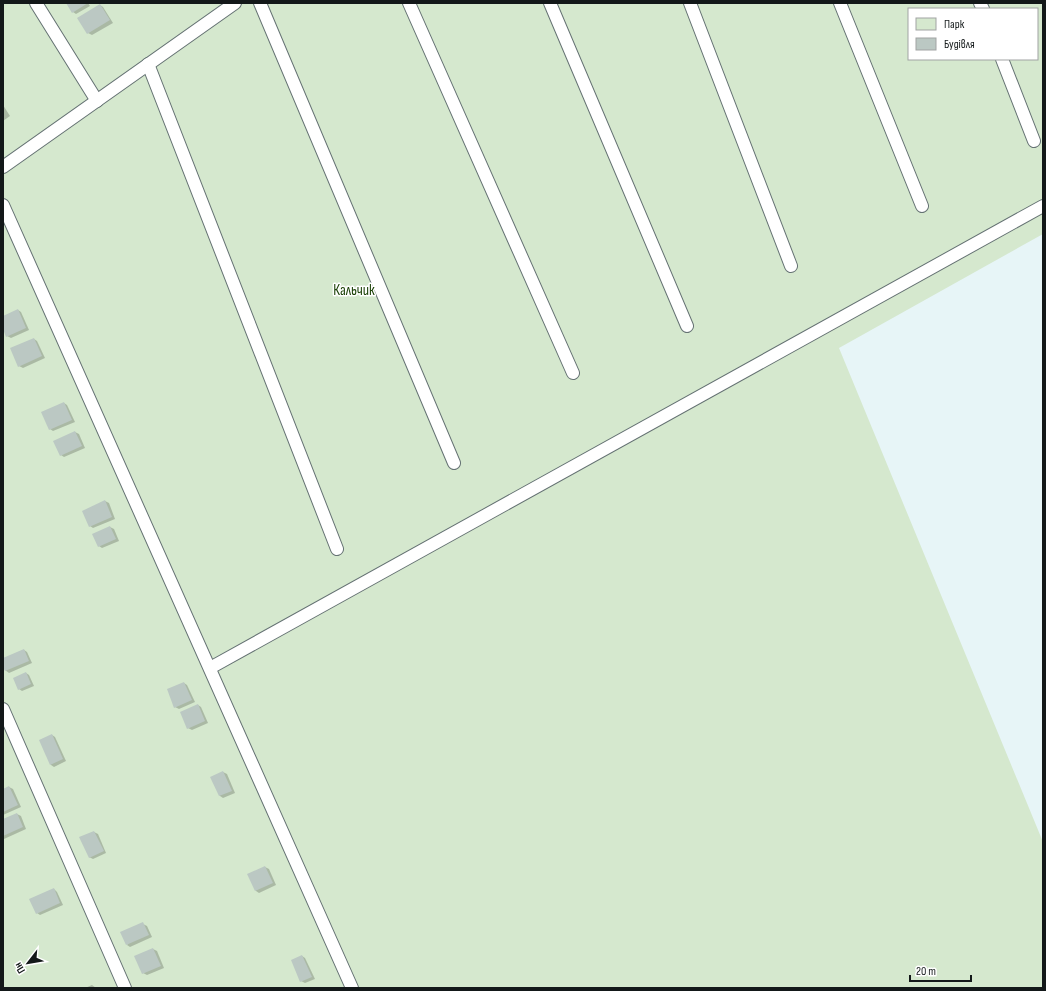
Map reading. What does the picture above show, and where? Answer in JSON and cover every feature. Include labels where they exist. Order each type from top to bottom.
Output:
[{"type":"lane","points":[[36,3],[97,101]]},
{"type":"lane","points":[[3,168],[235,3]]},
{"type":"lane","points":[[260,3],[454,463]]},
{"type":"lane","points":[[409,3],[573,373]]},
{"type":"lane","points":[[550,3],[687,326]]},
{"type":"lane","points":[[690,3],[791,266]]},
{"type":"lane","points":[[840,3],[922,206]]},
{"type":"lane","points":[[1002,60],[1034,141]]},
{"type":"lane","points":[[148,64],[337,550]]},
{"type":"lane","points":[[3,205],[352,988]]},
{"type":"lane","points":[[210,668],[1043,206]]},
{"type":"lane","points":[[3,709],[125,988]]},
{"type":"green space","name":"Кальчик","points":[[3,3],[1043,3],[1043,234],[839,348],[1043,842],[1043,988],[3,988]]},
{"type":"building","points":[[66,3],[88,3],[72,13]]},
{"type":"building","points":[[100,4],[110,20],[87,34],[77,18]]},
{"type":"building","points":[[18,309],[26,328],[6,337],[3,329],[3,316]]},
{"type":"building","points":[[34,338],[42,356],[18,367],[10,348]]},
{"type":"building","points":[[64,402],[72,420],[49,430],[41,412]]},
{"type":"building","points":[[75,431],[82,446],[60,456],[53,441]]},
{"type":"building","points":[[105,500],[112,517],[89,527],[82,511]]},
{"type":"building","points":[[110,526],[116,539],[98,547],[92,534]]},
{"type":"building","points":[[24,649],[29,661],[5,671],[3,667],[3,658]]},
{"type":"building","points":[[26,672],[31,684],[18,690],[13,678]]},
{"type":"building","points":[[184,682],[192,700],[174,708],[167,689]]},
{"type":"building","points":[[198,704],[205,721],[187,729],[180,712]]},
{"type":"building","points":[[52,734],[63,759],[50,765],[39,740]]},
{"type":"building","points":[[223,771],[232,791],[219,796],[210,777]]},
{"type":"building","points":[[9,786],[18,805],[3,812],[3,789]]},
{"type":"building","points":[[17,813],[23,827],[3,836],[3,819]]},
{"type":"building","points":[[94,831],[104,851],[89,858],[79,837]]},
{"type":"building","points":[[265,866],[273,883],[255,891],[247,874]]},
{"type":"building","points":[[54,888],[60,903],[36,914],[29,899]]},
{"type":"building","points":[[143,922],[149,935],[126,945],[120,932]]},
{"type":"building","points":[[153,948],[161,966],[142,974],[134,956]]},
{"type":"building","points":[[302,955],[312,977],[300,982],[291,960]]}]
